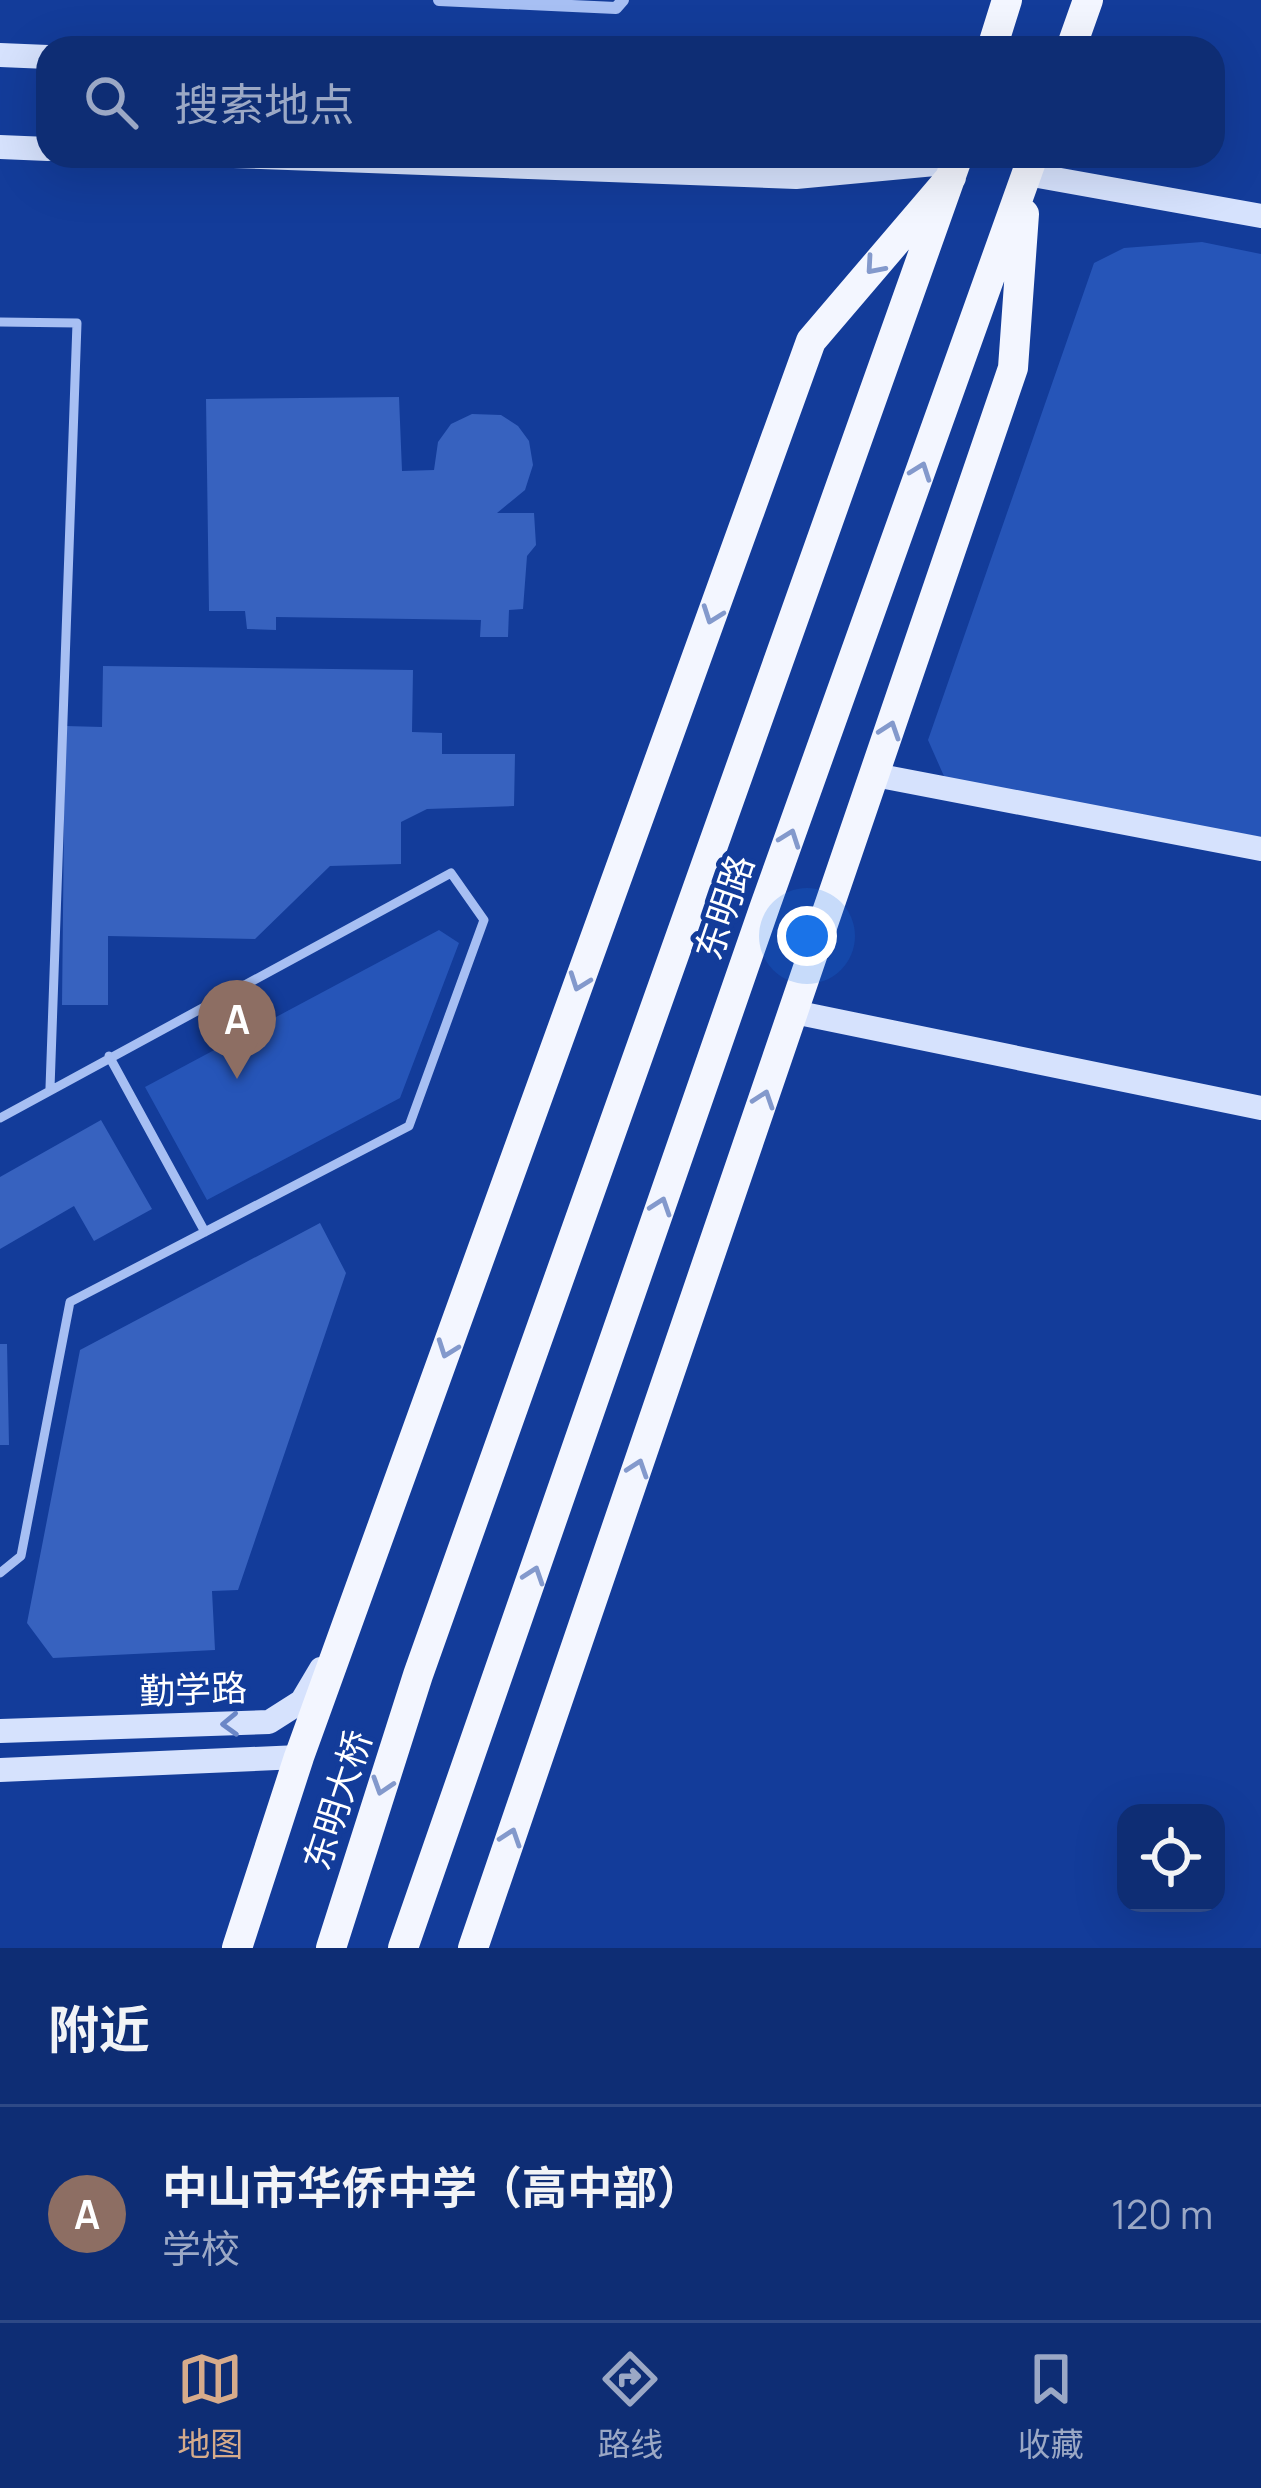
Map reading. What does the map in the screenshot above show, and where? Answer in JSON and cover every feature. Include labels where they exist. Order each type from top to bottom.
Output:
[{"type":"main road","points":[[996,36],[1007,0]]},
{"type":"main road","points":[[1075,36],[1088,0]]},
{"type":"main road","points":[[0,55],[36,56]]},
{"type":"main road","points":[[0,147],[36,148]]},
{"type":"main road","points":[[555,168],[796,177],[896,168]]},
{"type":"main road","points":[[237,1948],[299,1757],[811,340],[948,168]]},
{"type":"main road","name":"东明路","points":[[418,1675],[950,168]]},
{"type":"main road","name":"东明路","points":[[403,1948],[1029,168]]},
{"type":"main road","points":[[473,1948],[1013,368],[1030,168]]},
{"type":"main road","points":[[1044,168],[1261,216]]},
{"type":"main road","points":[[875,775],[1261,848]]},
{"type":"main road","points":[[794,1012],[1261,1108]]},
{"type":"main road","name":"勤学路","points":[[0,1732],[269,1722],[302,1701],[345,1632]]},
{"type":"main road","name":"东明大桥","points":[[331,1948],[418,1675]]},
{"type":"main road","name":"勤学路","points":[[0,1770],[299,1757]]},
{"type":"street","points":[[439,0],[616,8],[622,0]]},
{"type":"lane","points":[[0,322],[77,323],[50,1088]]},
{"type":"lane","points":[[0,1118],[451,873],[484,920],[409,1126],[70,1301],[21,1556],[0,1573]]},
{"type":"lane","points":[[109,1056],[205,1232]]},
{"type":"shaded area","points":[[1202,242],[1261,254],[1261,837],[947,783],[928,740],[1094,263],[1124,248]]},
{"type":"shaded area","points":[[439,930],[459,943],[400,1098],[207,1200],[145,1087]]},
{"type":"building","points":[[399,397],[402,471],[434,470],[438,442],[451,424],[472,414],[501,415],[529,441],[533,465],[525,490],[497,513],[534,513],[536,545],[527,556],[523,609],[509,610],[508,637],[480,637],[481,620],[276,617],[276,630],[247,629],[245,611],[209,611],[206,399]]},
{"type":"building","points":[[103,666],[413,670],[412,732],[442,733],[442,754],[515,754],[514,806],[427,809],[401,822],[401,864],[330,866],[255,939],[108,936],[108,1005],[62,1005],[65,726],[102,727]]},
{"type":"building","points":[[101,1120],[152,1209],[94,1241],[74,1206],[0,1249],[0,1177]]},
{"type":"building","points":[[320,1223],[346,1273],[238,1590],[212,1591],[215,1650],[53,1658],[27,1623],[80,1350]]},
{"type":"building","points":[[0,1344],[7,1344],[9,1445],[0,1445]]},
{"type":"place","name":"中山市华侨中学（高中部）","points":[[237,1079]]}]
